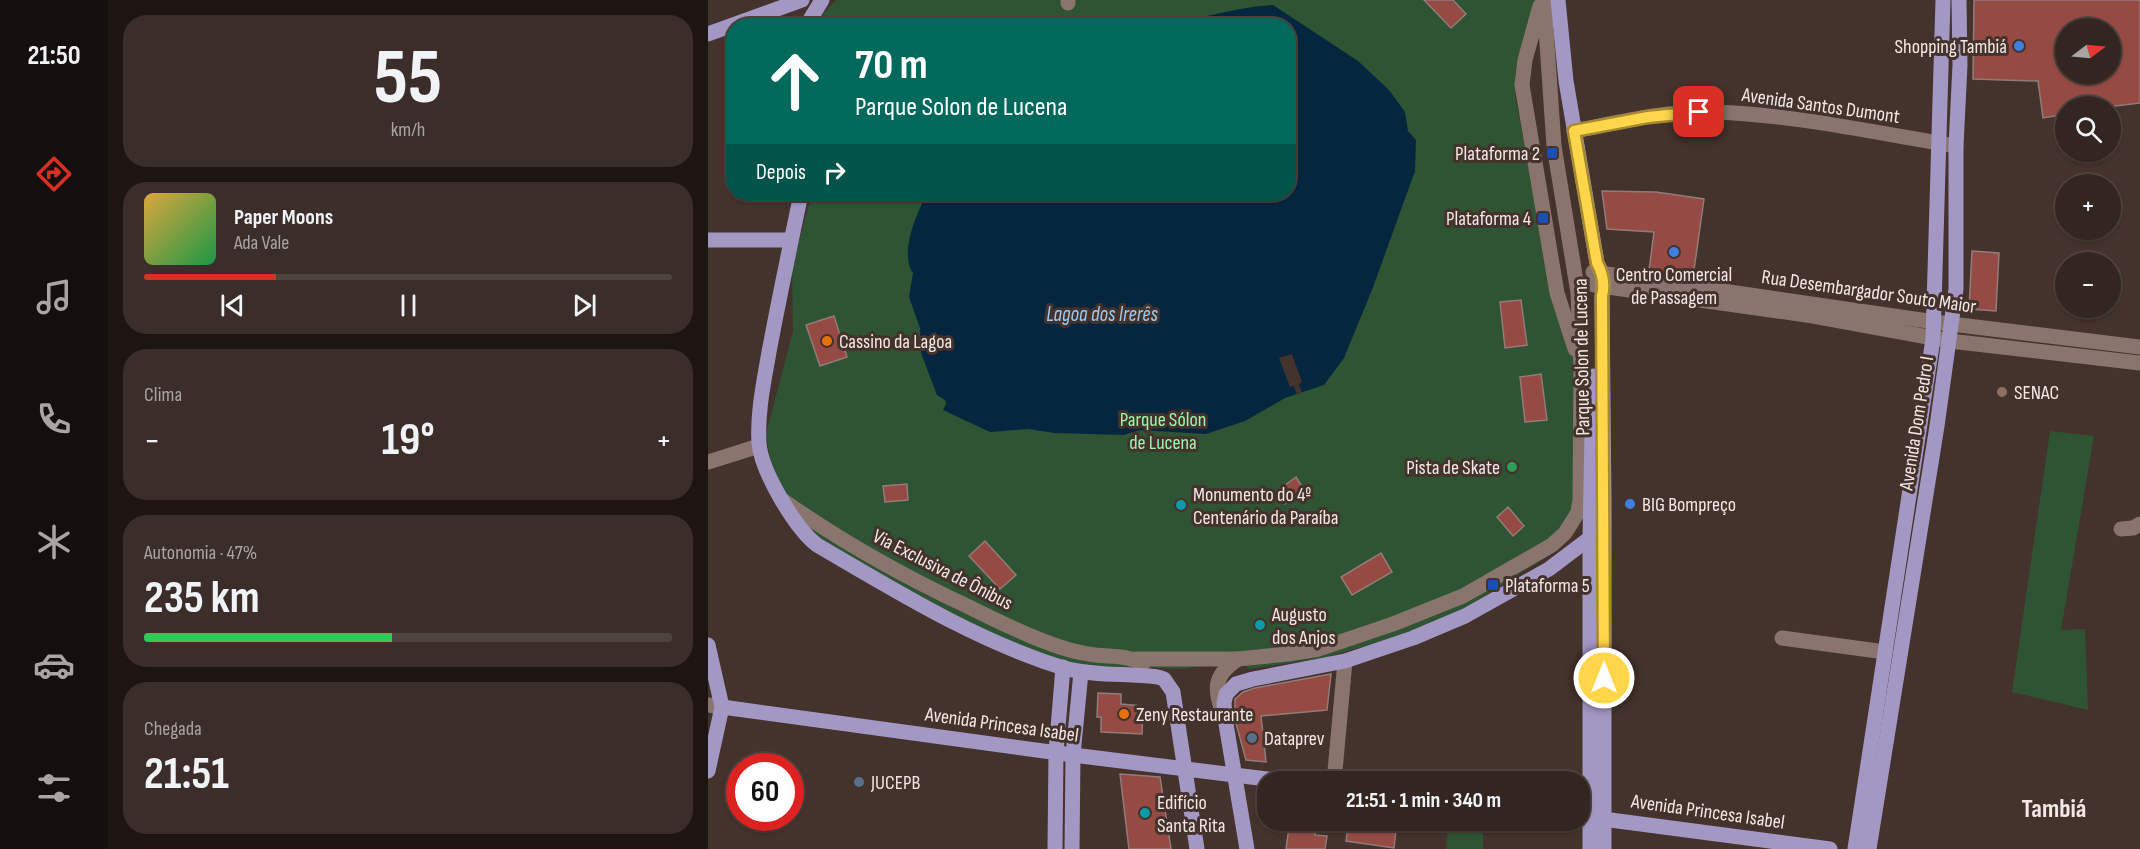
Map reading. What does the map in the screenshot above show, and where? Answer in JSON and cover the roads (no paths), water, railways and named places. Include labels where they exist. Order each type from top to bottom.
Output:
[{"type":"main road","points":[[752,18],[802,0]]},
{"type":"main road","points":[[812,18],[815,9],[822,0]]},
{"type":"main road","name":"Parque Solon de Lucena","points":[[1558,0],[1566,81],[1598,276]]},
{"type":"main road","name":"Avenida Dom Pedro I","points":[[1855,849],[1935,322],[1942,0]]},
{"type":"main road","name":"Avenida Dom Pedro I","points":[[1869,849],[1950,341],[1956,289],[1956,146],[1966,64],[1959,0]]},
{"type":"main road","points":[[708,34],[726,27]]},
{"type":"main road","points":[[799,201],[762,394],[759,446],[767,471],[805,536],[913,601],[1035,657],[1081,672],[1160,677],[1168,683],[1173,692],[1197,849]]},
{"type":"main road","points":[[708,240],[790,240]]},
{"type":"main road","points":[[1590,849],[1598,505],[1598,276]]},
{"type":"main road","points":[[1247,849],[1233,773],[1224,703],[1226,694],[1236,684],[1345,662],[1413,638],[1465,616],[1549,569],[1597,537]]},
{"type":"main road","points":[[708,645],[715,706],[708,771]]},
{"type":"main road","points":[[1055,849],[1056,752],[1063,667]]},
{"type":"main road","points":[[1072,849],[1073,755],[1081,672]]},
{"type":"main road","name":"Avenida Princesa Isabel","points":[[715,706],[1073,755],[1257,777]]},
{"type":"main road","points":[[1591,817],[1604,849]]},
{"type":"main road","name":"Avenida Princesa Isabel","points":[[1591,817],[1830,849]]},
{"type":"street","points":[[1543,0],[1525,60],[1522,85],[1557,294],[1581,369]]},
{"type":"street","name":"Via Exclusiva de Ônibus","points":[[784,501],[814,522],[933,590],[1022,632],[1048,643],[1092,655],[1135,658],[1238,659],[1319,649],[1393,624],[1462,596],[1552,545],[1565,533],[1572,522],[1578,512],[1580,500],[1581,369],[1578,293],[1554,146],[1543,0]]},
{"type":"street","name":"Avenida Santos Dumont","points":[[1574,131],[1648,117],[1714,112],[1802,120],[1956,146]]},
{"type":"street","name":"Rua Desembargador Souto Maior","points":[[1598,276],[1688,292],[1815,310],[2140,347]]},
{"type":"street","name":"Rua Desembargador Souto Maior","points":[[1815,310],[1933,339],[2140,363]]},
{"type":"street","points":[[708,462],[759,446]]},
{"type":"street","points":[[2121,529],[2133,528],[2140,524]]},
{"type":"street","points":[[1782,638],[1885,652]]},
{"type":"street","points":[[1081,672],[1092,655]]},
{"type":"street","points":[[1135,658],[1160,677]]},
{"type":"street","points":[[1226,724],[1217,695],[1217,683],[1223,670],[1238,659]]},
{"type":"street","points":[[1335,771],[1345,662]]},
{"type":"water","name":"Lagoa dos Irerês","points":[[1273,5],[1293,18],[1198,18],[1233,10]]},
{"type":"water","name":"Lagoa dos Irerês","points":[[1296,20],[1358,61],[1389,90],[1405,112],[1408,131],[1416,140],[1415,171],[1372,290],[1344,358],[1324,385],[1285,398],[1245,421],[1206,434],[1140,430],[1124,435],[1055,433],[1028,429],[990,432],[943,410],[945,400],[937,395],[921,353],[920,328],[909,297],[913,273],[909,265],[909,244],[924,201],[1296,201]]},
{"type":"place","name":"Shopping Tambiá","points":[[2019,46]]},
{"type":"place","name":"Plataforma 2","points":[[1552,153]]},
{"type":"place","name":"Plataforma 4","points":[[1543,218]]},
{"type":"place","name":"Centro Comercial de Passagem","points":[[1674,252]]},
{"type":"place","name":"Cassino da Lagoa","points":[[827,341]]},
{"type":"place","name":"SENAC","points":[[2002,392]]},
{"type":"place","name":"Pista de Skate","points":[[1512,467]]},
{"type":"place","name":"BIG Bompreço","points":[[1630,504]]},
{"type":"place","name":"Monumento do 4º Centenário da Paraíba","points":[[1181,505]]},
{"type":"place","name":"Plataforma 5","points":[[1493,585]]},
{"type":"place","name":"Augusto dos Anjos","points":[[1260,625]]},
{"type":"place","name":"Zeny Restaurante","points":[[1124,714]]},
{"type":"place","name":"Dataprev","points":[[1252,738]]},
{"type":"place","name":"JUCEPB","points":[[859,782]]},
{"type":"place","name":"Edifício Santa Rita","points":[[1145,813]]},
{"type":"district","name":"Tambiá","points":[[2054,808]]},
{"type":"park label","name":"Parque Sólon de Lucena","points":[[1163,430]]}]
